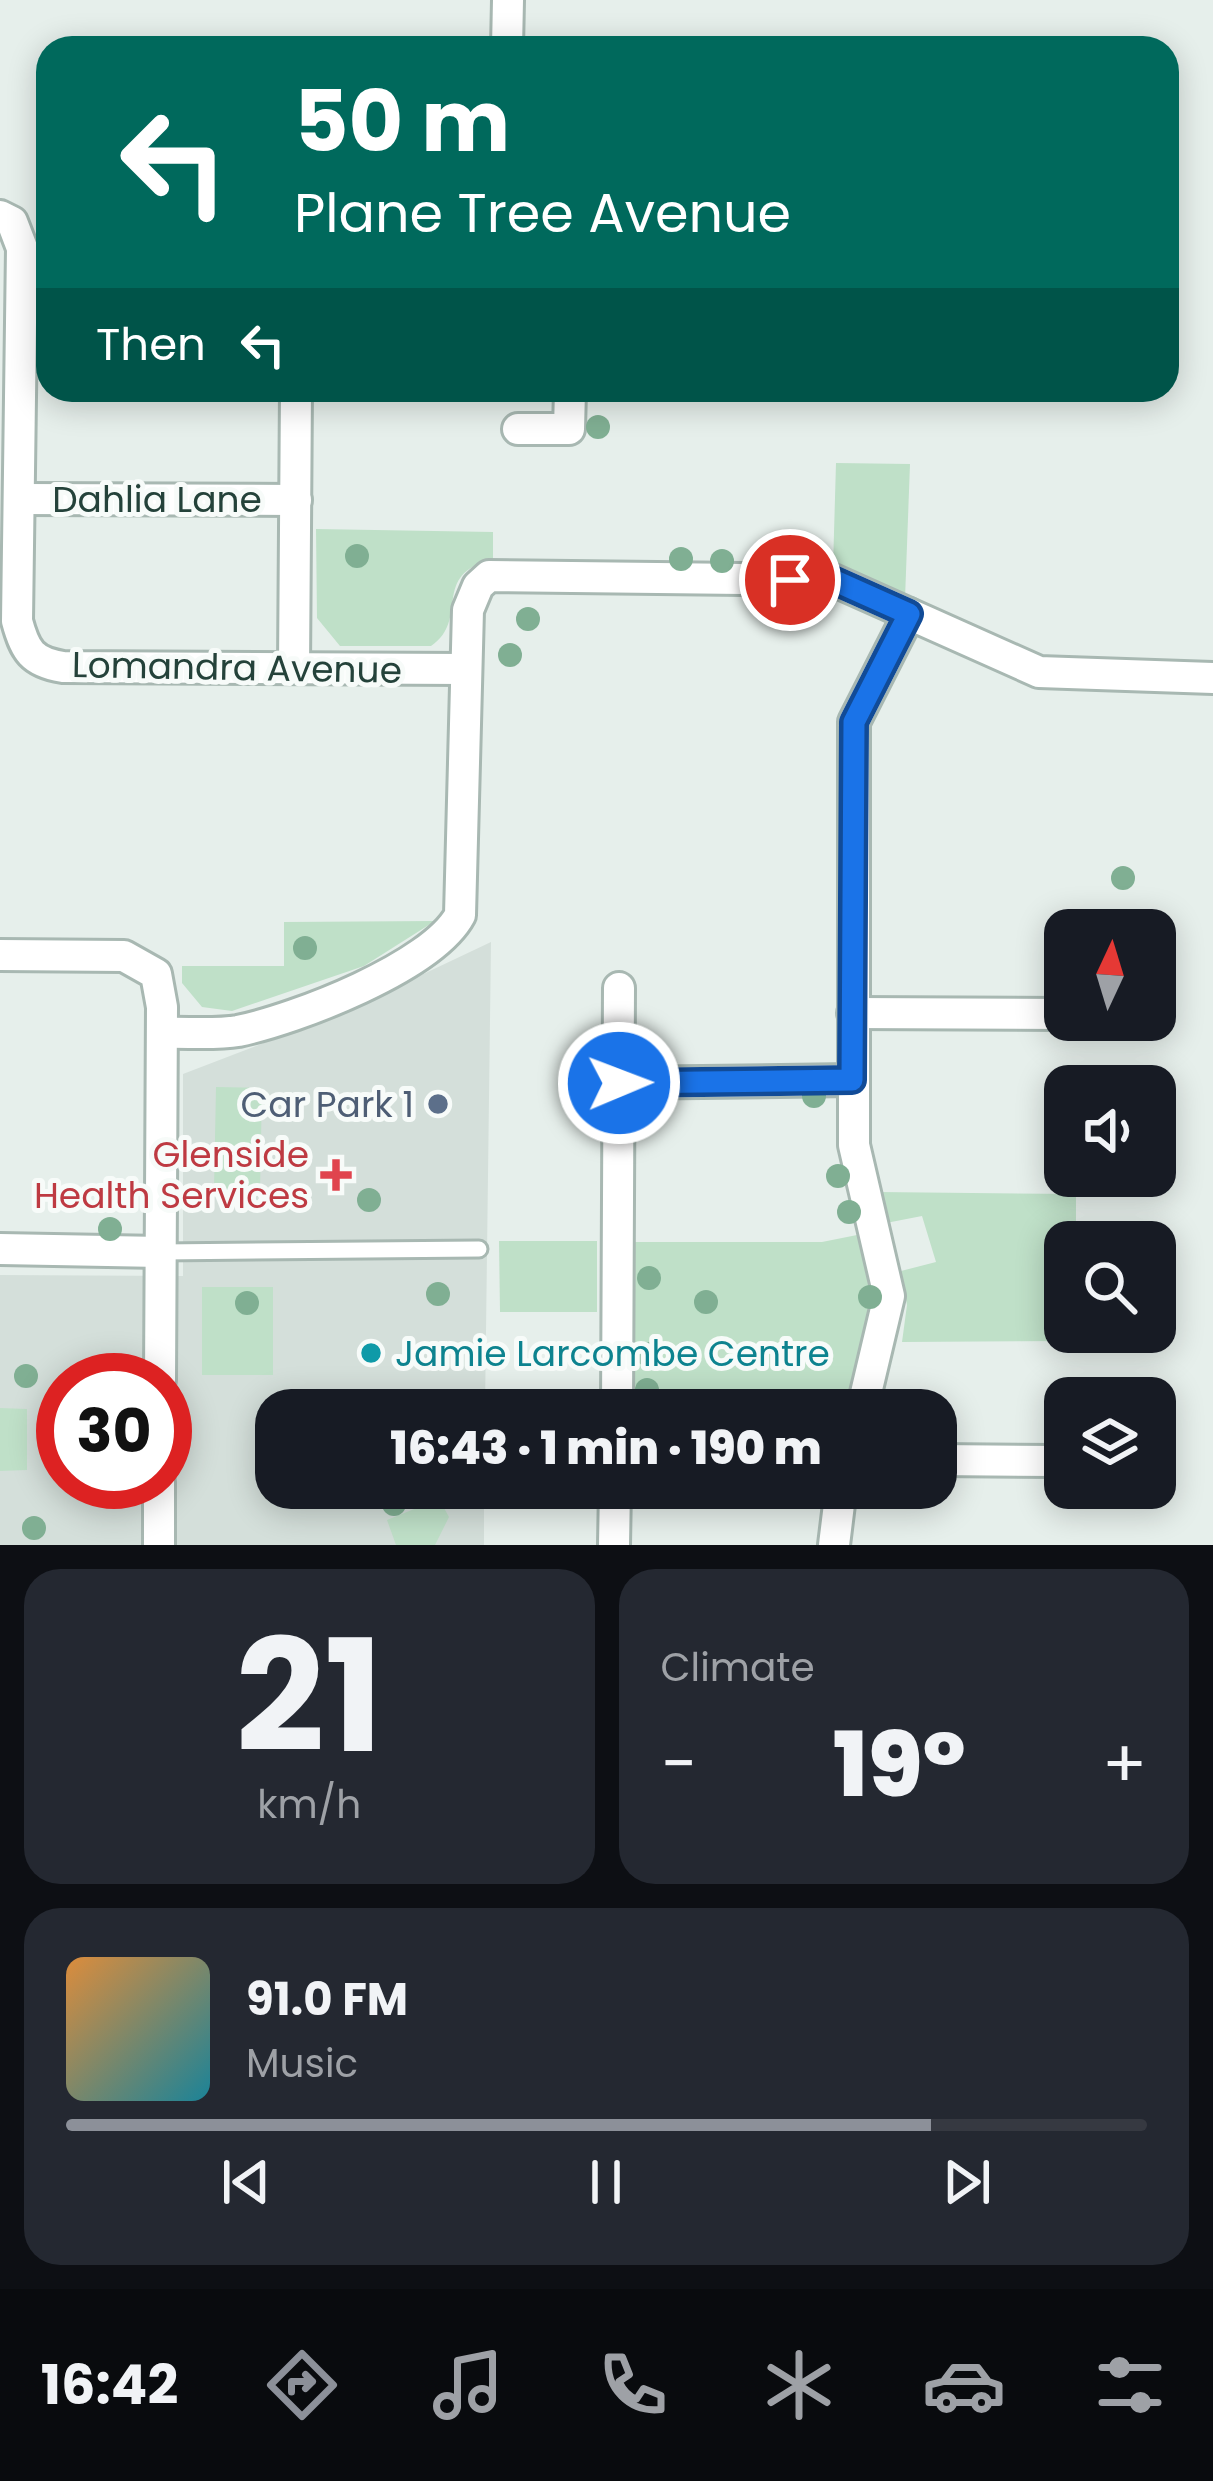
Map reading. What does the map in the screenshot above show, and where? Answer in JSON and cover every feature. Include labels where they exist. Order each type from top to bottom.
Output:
[{"type":"street","points":[[507,36],[508,0]]},
{"type":"street","name":"Lomandra Avenue","points":[[0,215],[12,222],[35,259],[19,499],[17,621],[24,648],[39,663],[63,667],[466,669]]},
{"type":"street","points":[[294,668],[296,402]]},
{"type":"street","points":[[518,429],[569,428],[570,402]]},
{"type":"street","name":"Dahlia Lane","points":[[19,499],[296,500]]},
{"type":"street","points":[[162,1033],[236,1031],[339,996],[386,976],[450,934],[460,915],[470,598],[490,576],[833,580],[1039,672],[1213,678]]},
{"type":"street","points":[[867,1389],[889,1296],[854,1144],[854,722],[909,614]]},
{"type":"street","points":[[0,955],[124,956],[156,974],[162,1033],[160,1353]]},
{"type":"street","points":[[617,1389],[619,988]]},
{"type":"street","points":[[853,1013],[1044,1014]]},
{"type":"street","points":[[619,1083],[852,1080]]},
{"type":"street","points":[[0,1249],[161,1252]]},
{"type":"street","points":[[957,1460],[1044,1461]]},
{"type":"street","points":[[159,1509],[159,1545]]},
{"type":"street","points":[[614,1545],[615,1509]]},
{"type":"street","points":[[834,1545],[838,1509]]},
{"type":"lane","points":[[161,1252],[479,1249]]},
{"type":"shaded area","name":"Glenside Health Services","points":[[491,942],[485,1389],[255,1389],[255,1509],[484,1509],[484,1545],[0,1545],[0,1275],[183,1276],[183,1074],[339,1014]]},
{"type":"green space","points":[[836,463],[910,464],[905,599],[833,568]]},
{"type":"green space","points":[[316,529],[493,532],[493,559],[462,576],[449,623],[431,646],[340,646],[317,618]]},
{"type":"green space","points":[[435,921],[364,966],[232,1011],[202,1007],[182,983],[182,966],[284,966],[284,922]]},
{"type":"green space","points":[[216,1087],[262,1088],[260,1191],[214,1190]]},
{"type":"green space","points":[[878,1192],[1076,1197],[1076,1221],[1044,1221],[1044,1341],[902,1342],[907,1305],[901,1271],[936,1262],[922,1216],[886,1223]]},
{"type":"green space","points":[[862,1234],[879,1299],[855,1389],[634,1389],[632,1242],[822,1242]]},
{"type":"green space","points":[[499,1241],[597,1241],[597,1312],[500,1312]]},
{"type":"green space","points":[[202,1287],[273,1287],[273,1375],[202,1375]]},
{"type":"green space","points":[[0,1408],[27,1409],[27,1470],[0,1471]]},
{"type":"green space","points":[[414,1509],[445,1509],[449,1517],[435,1545],[396,1545],[387,1520]]},
{"type":"place","name":"Car Park 1","points":[[438,1104]]},
{"type":"place","name":"Glenside Health Services","points":[[336,1175]]},
{"type":"place","name":"Jamie Larcombe Centre","points":[[371,1353]]},
{"type":"route","points":[[619,1083],[852,1080],[854,722],[909,614],[833,580],[790,580]]}]
